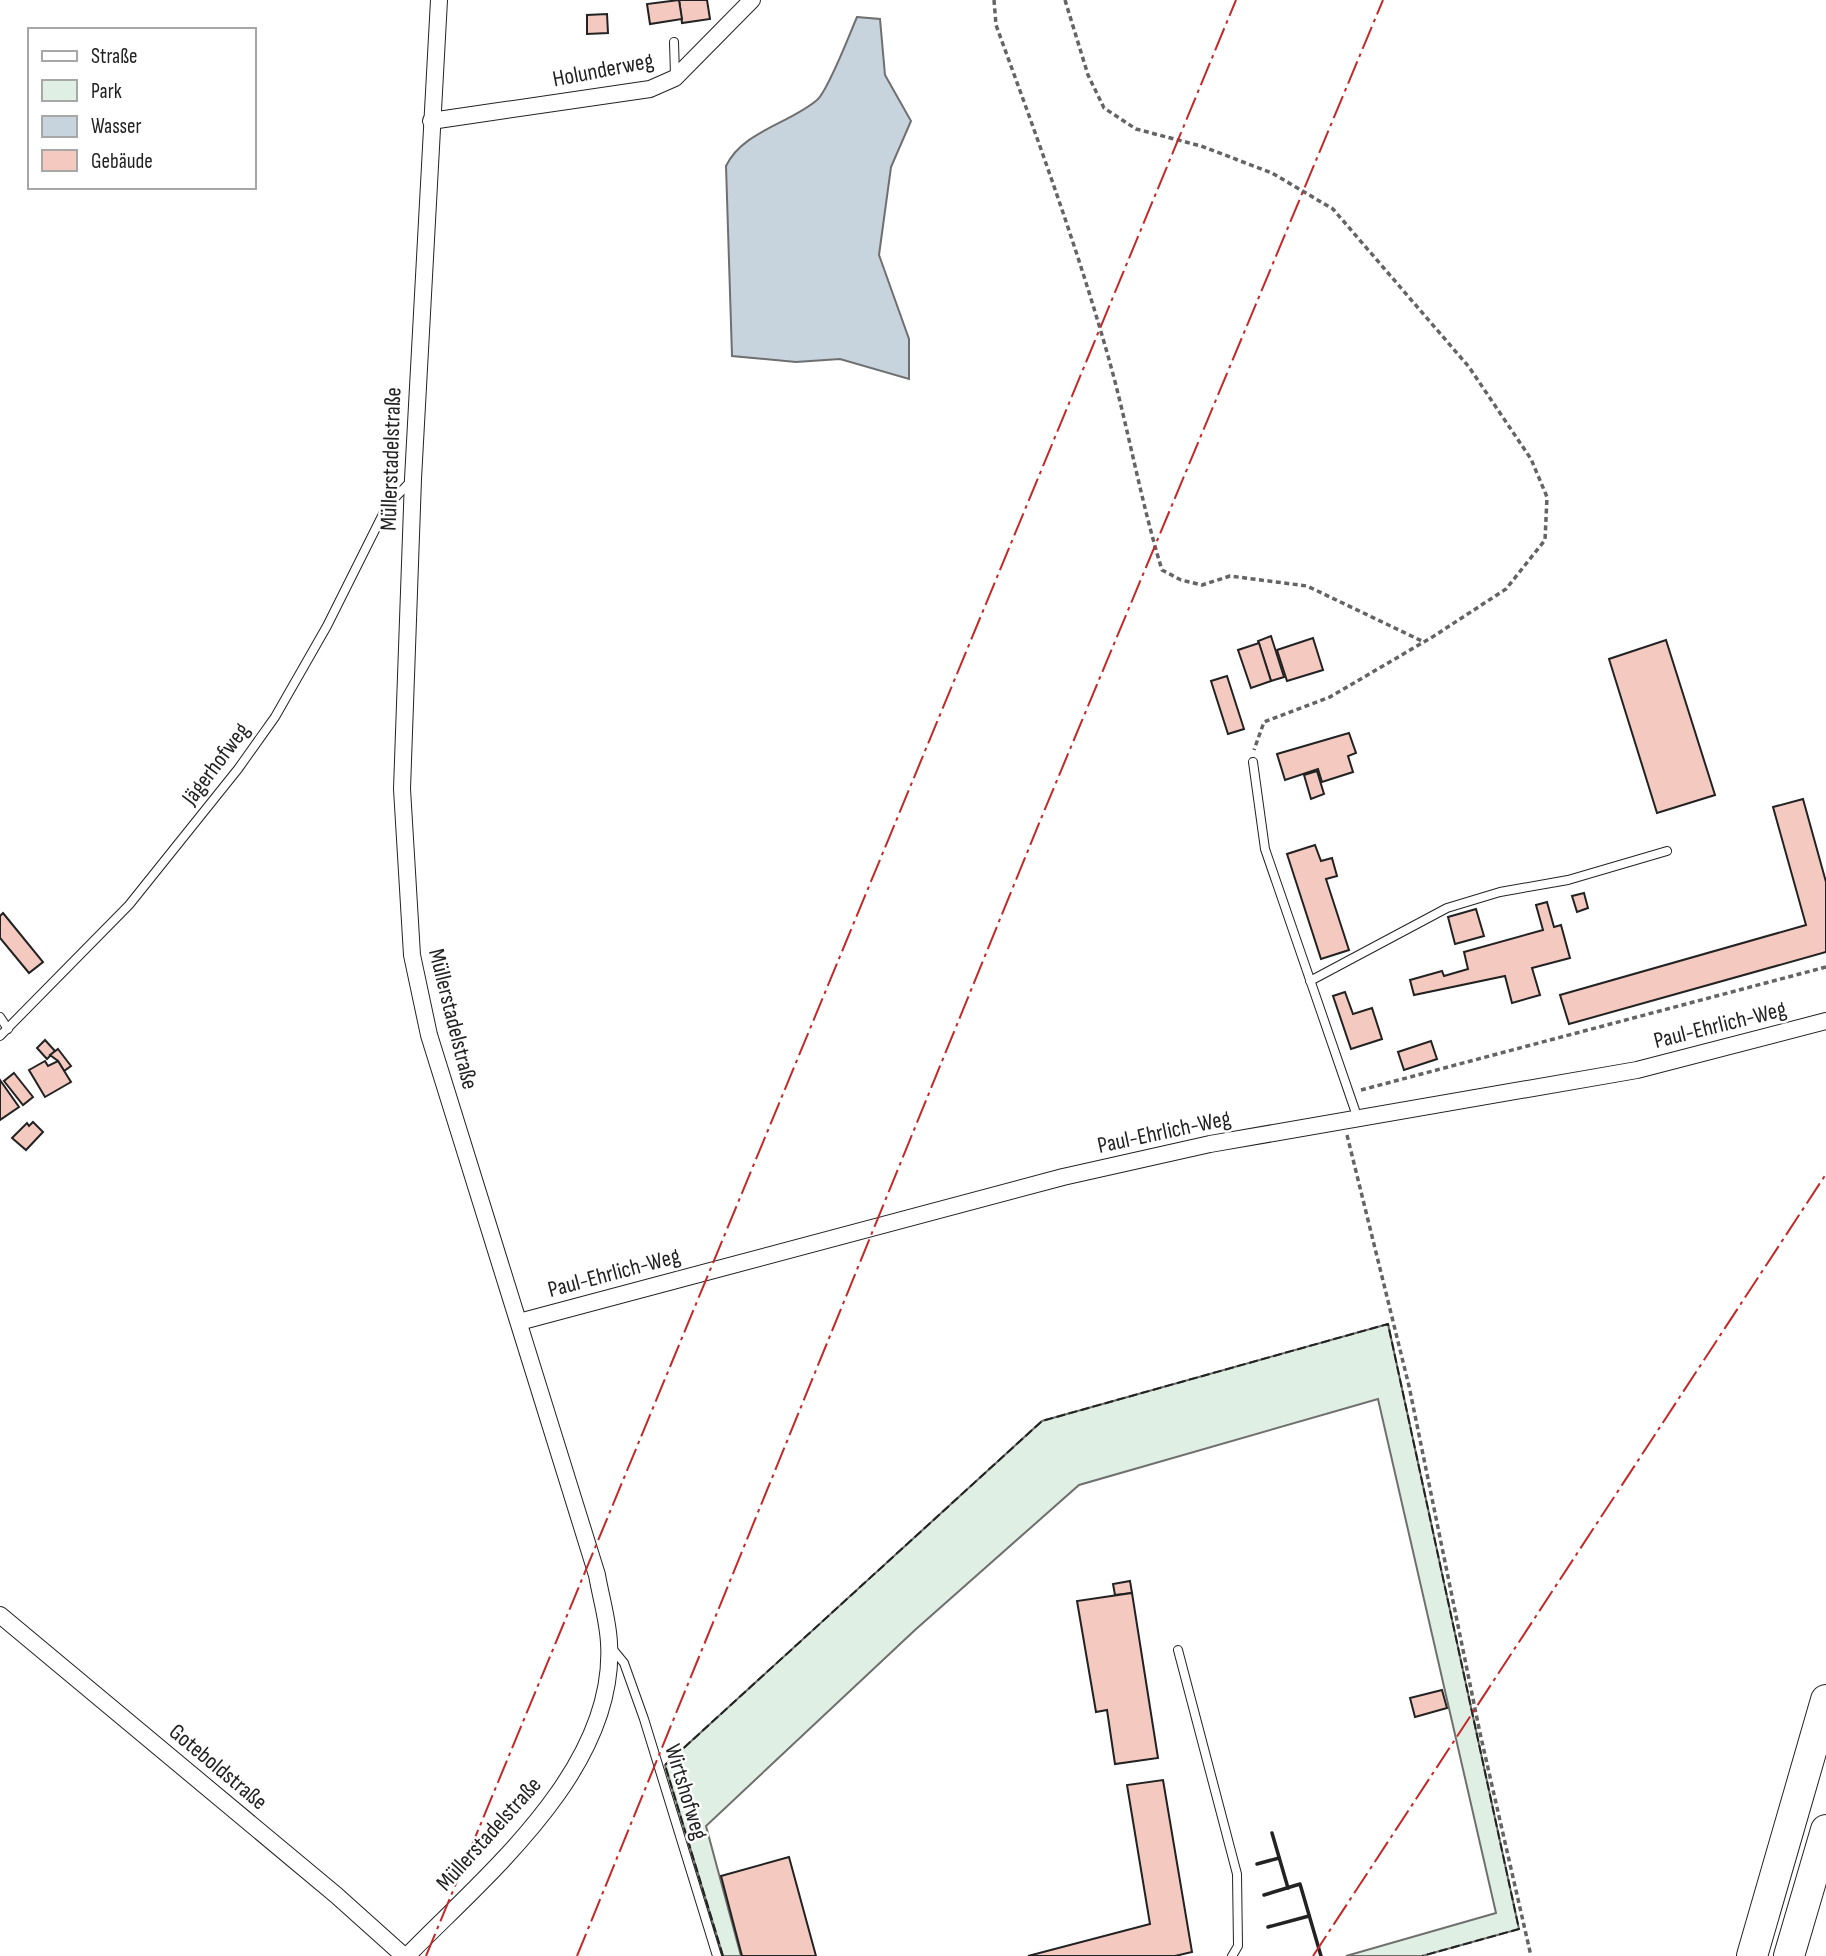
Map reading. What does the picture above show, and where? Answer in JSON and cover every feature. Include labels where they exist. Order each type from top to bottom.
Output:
[{"type":"highway","points":[[1752,1956],[1826,1700]]},
{"type":"highway","points":[[1789,1956],[1826,1830]]},
{"type":"street","name":"Müllerstadelstraße","points":[[406,1956],[529,1830],[555,1797],[594,1729],[604,1690],[609,1645],[597,1575],[429,1035],[412,955],[402,789],[413,479],[439,0]]},
{"type":"street","name":"Holunderweg","points":[[431,121],[650,89],[675,78],[752,0]]},
{"type":"street","name":"Paul-Ehrlich-Weg","points":[[519,1322],[930,1210],[1063,1177],[1210,1144],[1349,1126],[1637,1070],[1826,1021]]},
{"type":"street","name":"Goteboldstraße","points":[[0,1615],[406,1956]]},
{"type":"lane","points":[[674,42],[675,78]]},
{"type":"lane","name":"Jägerhofweg","points":[[0,1036],[129,905],[238,768],[275,717],[327,626],[387,506],[413,479]]},
{"type":"lane","points":[[1253,762],[1265,849],[1349,1093],[1349,1126]]},
{"type":"lane","points":[[1310,981],[1447,908],[1500,892],[1568,880],[1667,851]]},
{"type":"lane","points":[[0,1017],[8,1029]]},
{"type":"lane","name":"Wirtshofweg","points":[[609,1645],[624,1663],[644,1719],[717,1956]]},
{"type":"lane","points":[[1178,1650],[1237,1874],[1238,1946],[1232,1956]]},
{"type":"path","points":[[994,0],[996,25],[1050,172],[1110,363],[1146,517],[1162,570],[1181,580],[1202,585],[1230,576],[1307,586],[1424,642]]},
{"type":"path","points":[[1065,0],[1088,75],[1104,108],[1136,129],[1201,146],[1272,173],[1333,209],[1469,368],[1531,459],[1547,497],[1545,541],[1506,589],[1424,642],[1330,697],[1264,722],[1254,742],[1253,762]]},
{"type":"path","points":[[1349,1093],[1826,967]]},
{"type":"path","points":[[1349,1126],[1354,1136]]},
{"type":"path","points":[[1349,1126],[1409,1386],[1480,1733],[1531,1956]]},
{"type":"green space","points":[[1388,1324],[1519,1929],[1422,1956],[1346,1956],[1496,1913],[1378,1399],[1079,1485],[915,1630],[706,1826],[741,1956],[723,1956],[665,1765],[1042,1421]]},
{"type":"water","points":[[857,17],[880,19],[885,75],[911,121],[891,167],[879,255],[909,339],[909,379],[840,359],[796,362],[732,356],[726,166],[743,144],[806,108],[822,95]]},
{"type":"building","points":[[679,0],[707,0],[710,19],[682,23]]},
{"type":"building","points":[[679,0],[682,19],[650,24],[647,4]]},
{"type":"building","points":[[607,14],[608,33],[587,34],[587,15]]},
{"type":"building","points":[[1271,636],[1284,677],[1271,681],[1258,641]]},
{"type":"building","points":[[1313,638],[1323,670],[1287,681],[1277,650]]},
{"type":"building","points":[[1666,640],[1715,795],[1657,813],[1609,659]]},
{"type":"building","points":[[1259,643],[1271,681],[1251,688],[1238,650]]},
{"type":"building","points":[[1227,676],[1244,729],[1228,734],[1211,681]]},
{"type":"building","points":[[1349,733],[1356,753],[1348,756],[1353,772],[1322,782],[1318,769],[1285,780],[1277,754]]},
{"type":"building","points":[[1317,771],[1324,794],[1311,799],[1304,775]]},
{"type":"building","points":[[1803,799],[1826,882],[1826,952],[1569,1024],[1560,995],[1806,925],[1773,807]]},
{"type":"building","points":[[1315,845],[1321,861],[1332,858],[1337,876],[1326,879],[1349,950],[1321,959],[1287,854]]},
{"type":"building","points":[[1584,893],[1588,908],[1577,912],[1572,896]]},
{"type":"building","points":[[1547,902],[1554,927],[1561,925],[1570,958],[1532,968],[1540,995],[1512,1003],[1505,976],[1414,995],[1410,980],[1442,971],[1444,976],[1468,969],[1464,952],[1543,930],[1536,905]]},
{"type":"building","points":[[1476,909],[1484,936],[1455,944],[1448,917]]},
{"type":"building","points":[[3,913],[43,962],[29,973],[0,938],[0,916]]},
{"type":"building","points":[[1345,992],[1353,1014],[1372,1008],[1382,1039],[1351,1049],[1333,996]]},
{"type":"building","points":[[45,1040],[55,1051],[47,1059],[37,1048]]},
{"type":"building","points":[[1431,1041],[1437,1059],[1404,1070],[1398,1052]]},
{"type":"building","points":[[58,1049],[71,1066],[64,1071],[50,1055]]},
{"type":"building","points":[[45,1061],[48,1066],[58,1061],[71,1082],[45,1097],[29,1070]]},
{"type":"building","points":[[14,1073],[33,1097],[23,1105],[4,1081]]},
{"type":"building","points":[[0,1080],[19,1107],[0,1120]]},
{"type":"building","points":[[33,1122],[43,1132],[26,1150],[12,1138],[27,1123],[29,1126]]},
{"type":"building","points":[[1130,1581],[1132,1593],[1115,1595],[1113,1584]]},
{"type":"building","points":[[1132,1593],[1158,1758],[1115,1764],[1107,1710],[1096,1712],[1077,1601]]},
{"type":"building","points":[[1442,1690],[1447,1708],[1415,1717],[1410,1698]]},
{"type":"building","points":[[1163,1780],[1192,1952],[1175,1956],[1028,1956],[1150,1924],[1127,1785]]},
{"type":"building","points":[[789,1857],[816,1956],[742,1956],[721,1876]]},
{"type":"fence","points":[[723,1956],[665,1765],[1042,1421],[1388,1324],[1519,1929],[1422,1956]]},
{"type":"wall","points":[[1272,1833],[1288,1888]]},
{"type":"wall","points":[[1257,1864],[1279,1858]]},
{"type":"wall","points":[[1264,1895],[1300,1884],[1321,1956]]},
{"type":"wall","points":[[1268,1927],[1309,1916]]},
{"type":"power","points":[[426,1956],[1236,0]]},
{"type":"power","points":[[577,1956],[1040,821],[1383,0]]},
{"type":"power","points":[[1313,1956],[1826,1174]]}]
